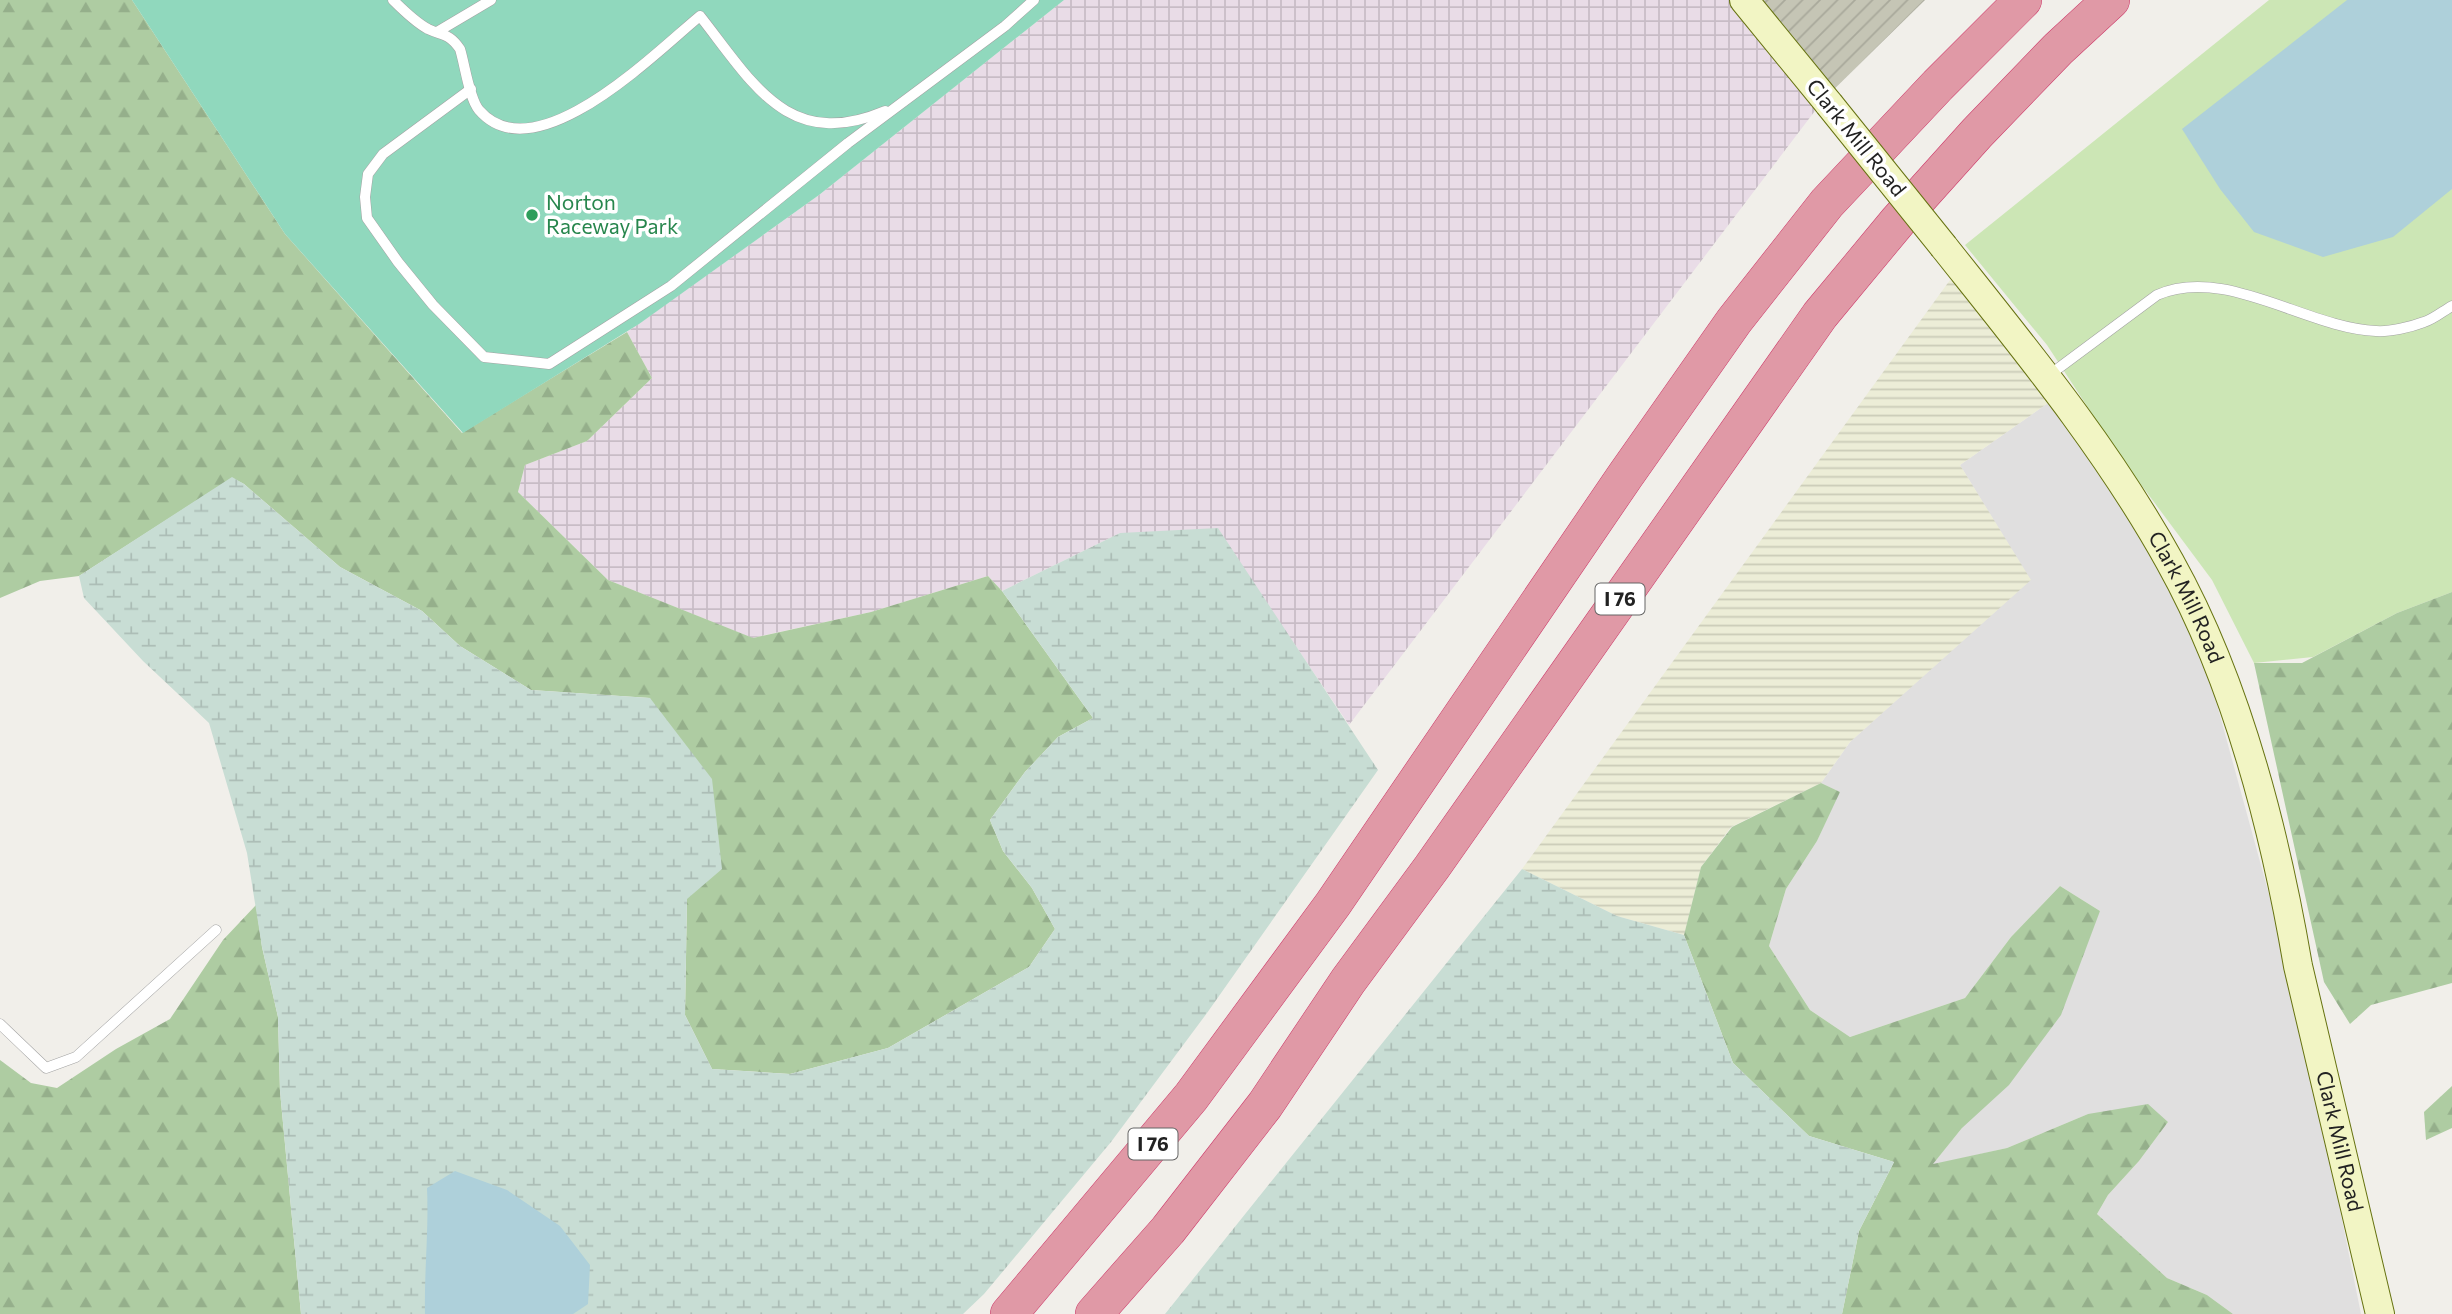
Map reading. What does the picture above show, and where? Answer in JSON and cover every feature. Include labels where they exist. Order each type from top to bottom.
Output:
[{"type":"highway","name":"I 76","points":[[1009,1314],[1191,1097],[1287,967],[1734,321],[1827,203],[2023,0]]},
{"type":"highway","name":"I 76","points":[[1094,1314],[1168,1230],[1265,1105],[1348,981],[1440,856],[1820,315],[1898,221],[1977,133],[2057,49],[2111,0]]},
{"type":"street","name":"Clark Mill Road","points":[[1744,0],[2048,376],[2109,460],[2153,532],[2193,608],[2226,684],[2250,760],[2288,907],[2298,965],[2380,1314]]},
{"type":"lane","points":[[393,0],[418,22],[436,32],[446,34],[460,49],[478,109],[504,127],[519,131],[555,122],[587,106],[618,85],[700,16],[761,92],[785,112],[810,122],[840,124],[866,119],[898,106]]},
{"type":"lane","points":[[436,32],[491,0]]},
{"type":"lane","points":[[471,89],[383,154],[368,174],[365,197],[368,218],[398,262],[433,305],[484,357],[549,364],[671,286],[898,106],[1005,26],[1034,0]]},
{"type":"lane","points":[[2048,376],[2157,295],[2174,288],[2205,287],[2248,296],[2341,327],[2379,332],[2426,322],[2452,306]]},
{"type":"lane","points":[[0,1024],[46,1068],[76,1057],[216,930]]},
{"type":"shaded area","points":[[1064,0],[1744,0],[1824,99],[1349,725],[1287,633],[1120,533],[1002,591],[988,576],[871,612],[752,638],[608,580],[518,492],[525,465],[587,441],[652,378],[627,332],[819,195]]},
{"type":"shaded area","points":[[1744,0],[1925,0],[1824,99]]},
{"type":"shaded area","points":[[1950,280],[1965,289],[2051,401],[1960,465],[2031,580],[1850,742],[1821,783],[1731,827],[1701,867],[1684,935],[1617,916],[1522,869]]},
{"type":"shaded area","points":[[2051,401],[2133,515],[2207,668],[2297,997],[2361,1314],[2233,1314],[2207,1295],[2167,1278],[2097,1214],[2108,1195],[2139,1161],[2168,1122],[2088,1114],[2007,1148],[1932,1165],[1962,1128],[2100,911],[2060,886],[2011,937],[1965,998],[1850,1037],[1810,1010],[1769,946],[1786,889],[1817,841],[1839,792],[1821,783],[1850,742],[2030,580],[1960,465]]},
{"type":"green space","points":[[0,0],[132,0],[285,234],[462,433],[627,332],[652,378],[587,441],[525,465],[518,492],[608,580],[753,638],[871,612],[988,576],[1002,591],[1093,718],[1058,737],[1025,772],[990,820],[1003,851],[1032,888],[1055,929],[1029,967],[888,1048],[790,1074],[712,1069],[685,1015],[687,899],[650,698],[531,690],[460,646],[422,611],[340,567],[244,484],[232,478],[79,576],[40,581],[0,598]]},
{"type":"green space","name":"Norton Raceway Park","points":[[132,0],[1064,0],[819,195],[639,324],[463,433],[285,234]]},
{"type":"green space","points":[[2269,0],[2452,0],[2452,592],[2397,613],[2313,657],[2254,663],[2212,580],[2119,455],[2047,345],[1965,245]]},
{"type":"green space","points":[[232,477],[244,484],[340,567],[422,611],[460,646],[531,690],[650,698],[712,779],[722,869],[687,899],[685,1015],[712,1069],[790,1074],[888,1048],[1029,967],[1055,929],[1032,888],[1003,851],[990,820],[1025,772],[1058,737],[1093,718],[1002,591],[1120,533],[1218,528],[1378,770],[1207,1013],[1111,1142],[984,1294],[963,1314],[301,1314],[280,1091],[278,1017],[262,947],[247,853],[209,723],[143,661],[84,598],[79,576]]},
{"type":"green space","points":[[2452,592],[2452,983],[2371,1005],[2350,1024],[2324,982],[2254,663],[2302,663],[2397,613]]},
{"type":"green space","points":[[1821,783],[1840,792],[1817,841],[1786,889],[1769,946],[1810,1010],[1850,1037],[1965,998],[2011,937],[2060,886],[2100,911],[2061,1015],[2009,1085],[1962,1128],[1933,1164],[2007,1148],[2088,1114],[2148,1104],[2168,1122],[2139,1161],[2108,1195],[2097,1214],[2167,1278],[2207,1295],[2233,1314],[1842,1314],[1859,1231],[1894,1162],[1809,1136],[1733,1063],[1684,935],[1701,867],[1732,827]]},
{"type":"green space","points":[[1522,869],[1617,916],[1684,935],[1733,1063],[1809,1136],[1894,1162],[1859,1231],[1842,1314],[1165,1314]]},
{"type":"green space","points":[[256,905],[262,947],[278,1017],[280,1091],[301,1314],[0,1314],[0,1060],[31,1083],[57,1088],[116,1049],[170,1019],[223,940]]},
{"type":"green space","points":[[2452,1086],[2452,1128],[2426,1140],[2424,1112]]},
{"type":"water","points":[[2347,0],[2452,0],[2452,189],[2393,237],[2323,257],[2254,232],[2220,189],[2182,129]]},
{"type":"water","points":[[455,1171],[507,1190],[560,1226],[590,1265],[588,1304],[573,1314],[425,1314],[427,1188]]},
{"type":"place","name":"Norton Raceway Park","points":[[532,215]]}]
